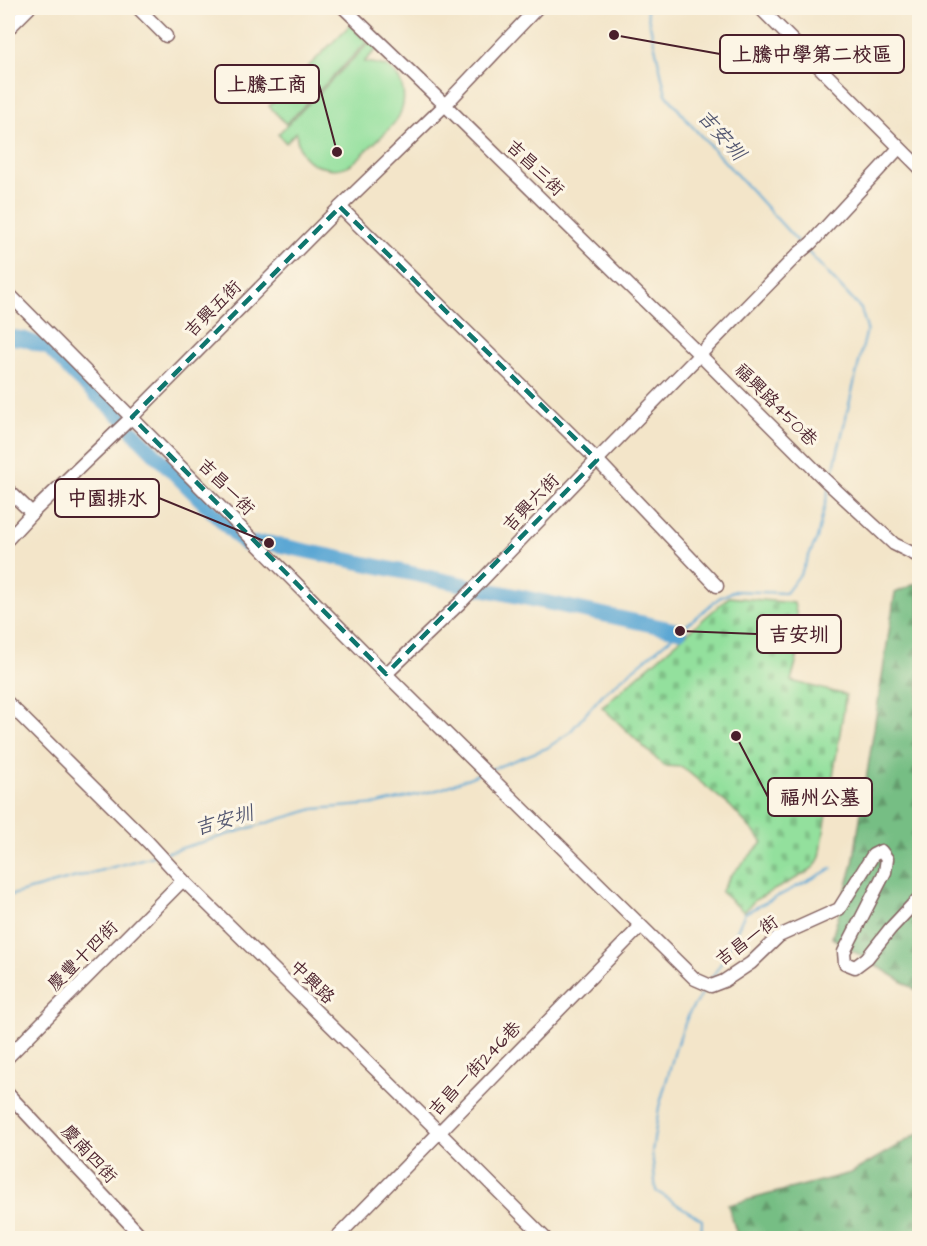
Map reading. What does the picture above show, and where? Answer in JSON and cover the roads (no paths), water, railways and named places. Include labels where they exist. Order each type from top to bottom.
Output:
[{"type":"street","points":[[8,29],[29,8]]},
{"type":"street","points":[[138,8],[166,36]]},
{"type":"street","name":"吉昌三街","points":[[344,8],[700,355]]},
{"type":"street","name":"吉興五街","points":[[8,539],[445,105],[537,8]]},
{"type":"street","points":[[760,8],[920,168]]},
{"type":"street","name":"吉興六街","points":[[386,674],[462,601],[597,459],[811,243],[899,148]]},
{"type":"street","points":[[340,207],[597,459],[717,586]]},
{"type":"street","name":"吉昌一街","points":[[8,293],[386,674],[695,979],[711,986],[724,981],[751,963],[779,936],[838,909],[873,855],[881,851],[887,859],[885,872],[843,952],[845,963],[855,967],[867,958],[920,897]]},
{"type":"street","name":"福興路450巷","points":[[700,355],[825,480],[894,544],[907,552],[920,556]]},
{"type":"street","points":[[8,490],[32,513]]},
{"type":"street","name":"中興路","points":[[8,703],[545,1239]]},
{"type":"street","name":"慶豐十四街","points":[[8,1057],[183,880]]},
{"type":"street","name":"吉昌一街246巷","points":[[336,1239],[641,926]]},
{"type":"street","name":"慶南四街","points":[[8,1094],[143,1239]]},
{"type":"waterway","name":"吉安圳","points":[[646,8],[666,94],[691,125],[801,245]]},
{"type":"waterway","name":"吉安圳","points":[[807,251],[861,309],[867,329],[831,480]]},
{"type":"waterway","points":[[8,337],[24,339],[49,348],[75,376],[121,417]]},
{"type":"waterway","points":[[133,432],[245,544],[269,543],[680,631]]},
{"type":"waterway","name":"吉安圳","points":[[489,770],[547,748],[569,733],[602,695],[719,598],[734,591],[786,593],[801,573],[817,538],[829,488]]},
{"type":"waterway","name":"吉安圳","points":[[165,853],[314,809],[378,804],[441,789],[481,773]]},
{"type":"waterway","name":"吉安圳","points":[[8,896],[153,856]]},
{"type":"waterway","points":[[709,982],[723,960],[745,913],[833,868]]},
{"type":"waterway","points":[[701,1238],[702,1220],[656,1191],[652,1152],[659,1107],[676,1047],[689,1013],[705,989]]},
{"type":"place","name":"上騰中學第二校區","points":[[614,35]]},
{"type":"place","name":"上騰工商","points":[[337,152]]},
{"type":"place","name":"中園排水","points":[[269,543]]},
{"type":"place","name":"吉安圳","points":[[680,631]]},
{"type":"place","name":"福州公墓","points":[[736,736]]}]
